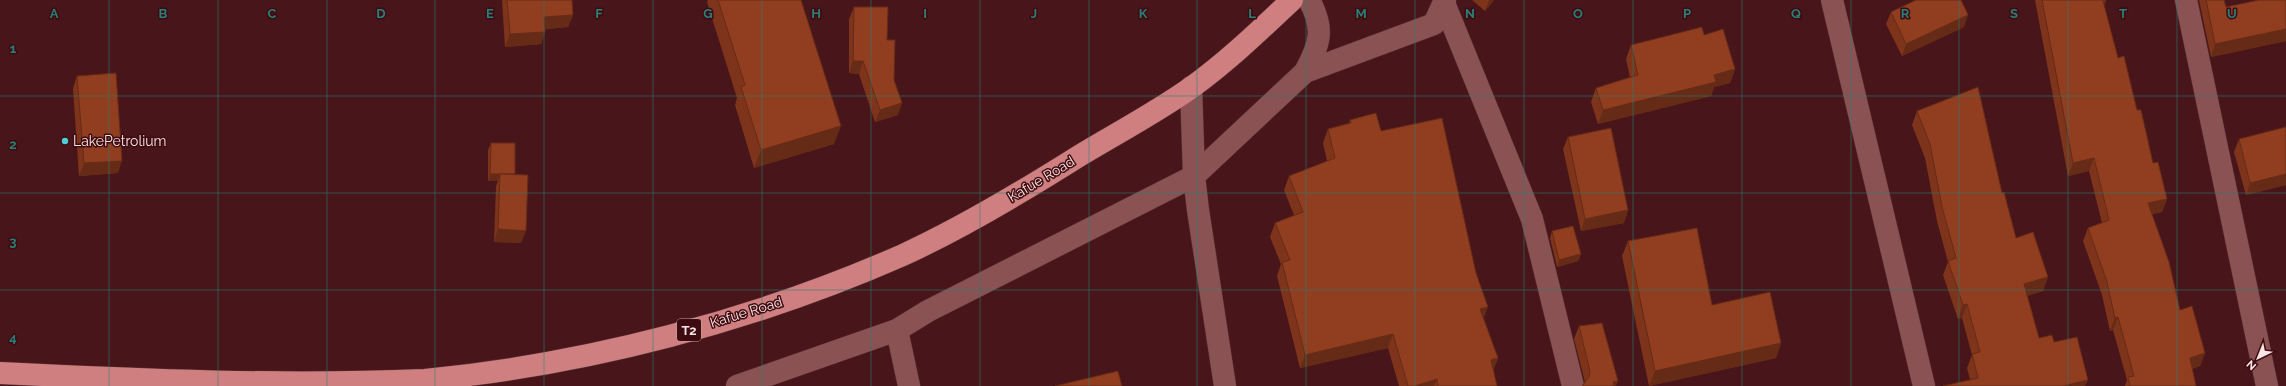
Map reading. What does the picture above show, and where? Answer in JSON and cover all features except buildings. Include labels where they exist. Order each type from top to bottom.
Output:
[{"type":"highway","name":"Kafue Road","points":[[12,378],[261,385],[355,385],[498,372],[578,357],[685,332],[787,300],[851,276],[905,254],[958,228],[1046,177],[1191,87],[1247,42],[1292,0]]},
{"type":"street","points":[[737,386],[897,330],[928,311],[1194,176],[1305,72],[1316,50],[1320,33],[1317,15],[1309,0]]},
{"type":"street","points":[[1832,0],[1924,386]]},
{"type":"street","points":[[2186,0],[2267,386]]},
{"type":"street","points":[[1305,72],[1434,24],[1444,1]]},
{"type":"street","points":[[1444,1],[1532,219],[1573,386]]},
{"type":"street","points":[[1191,87],[1194,176],[1224,386]]},
{"type":"street","points":[[897,330],[909,386]]},
{"type":"place","name":"LakePetrolium","points":[[65,141]]}]
